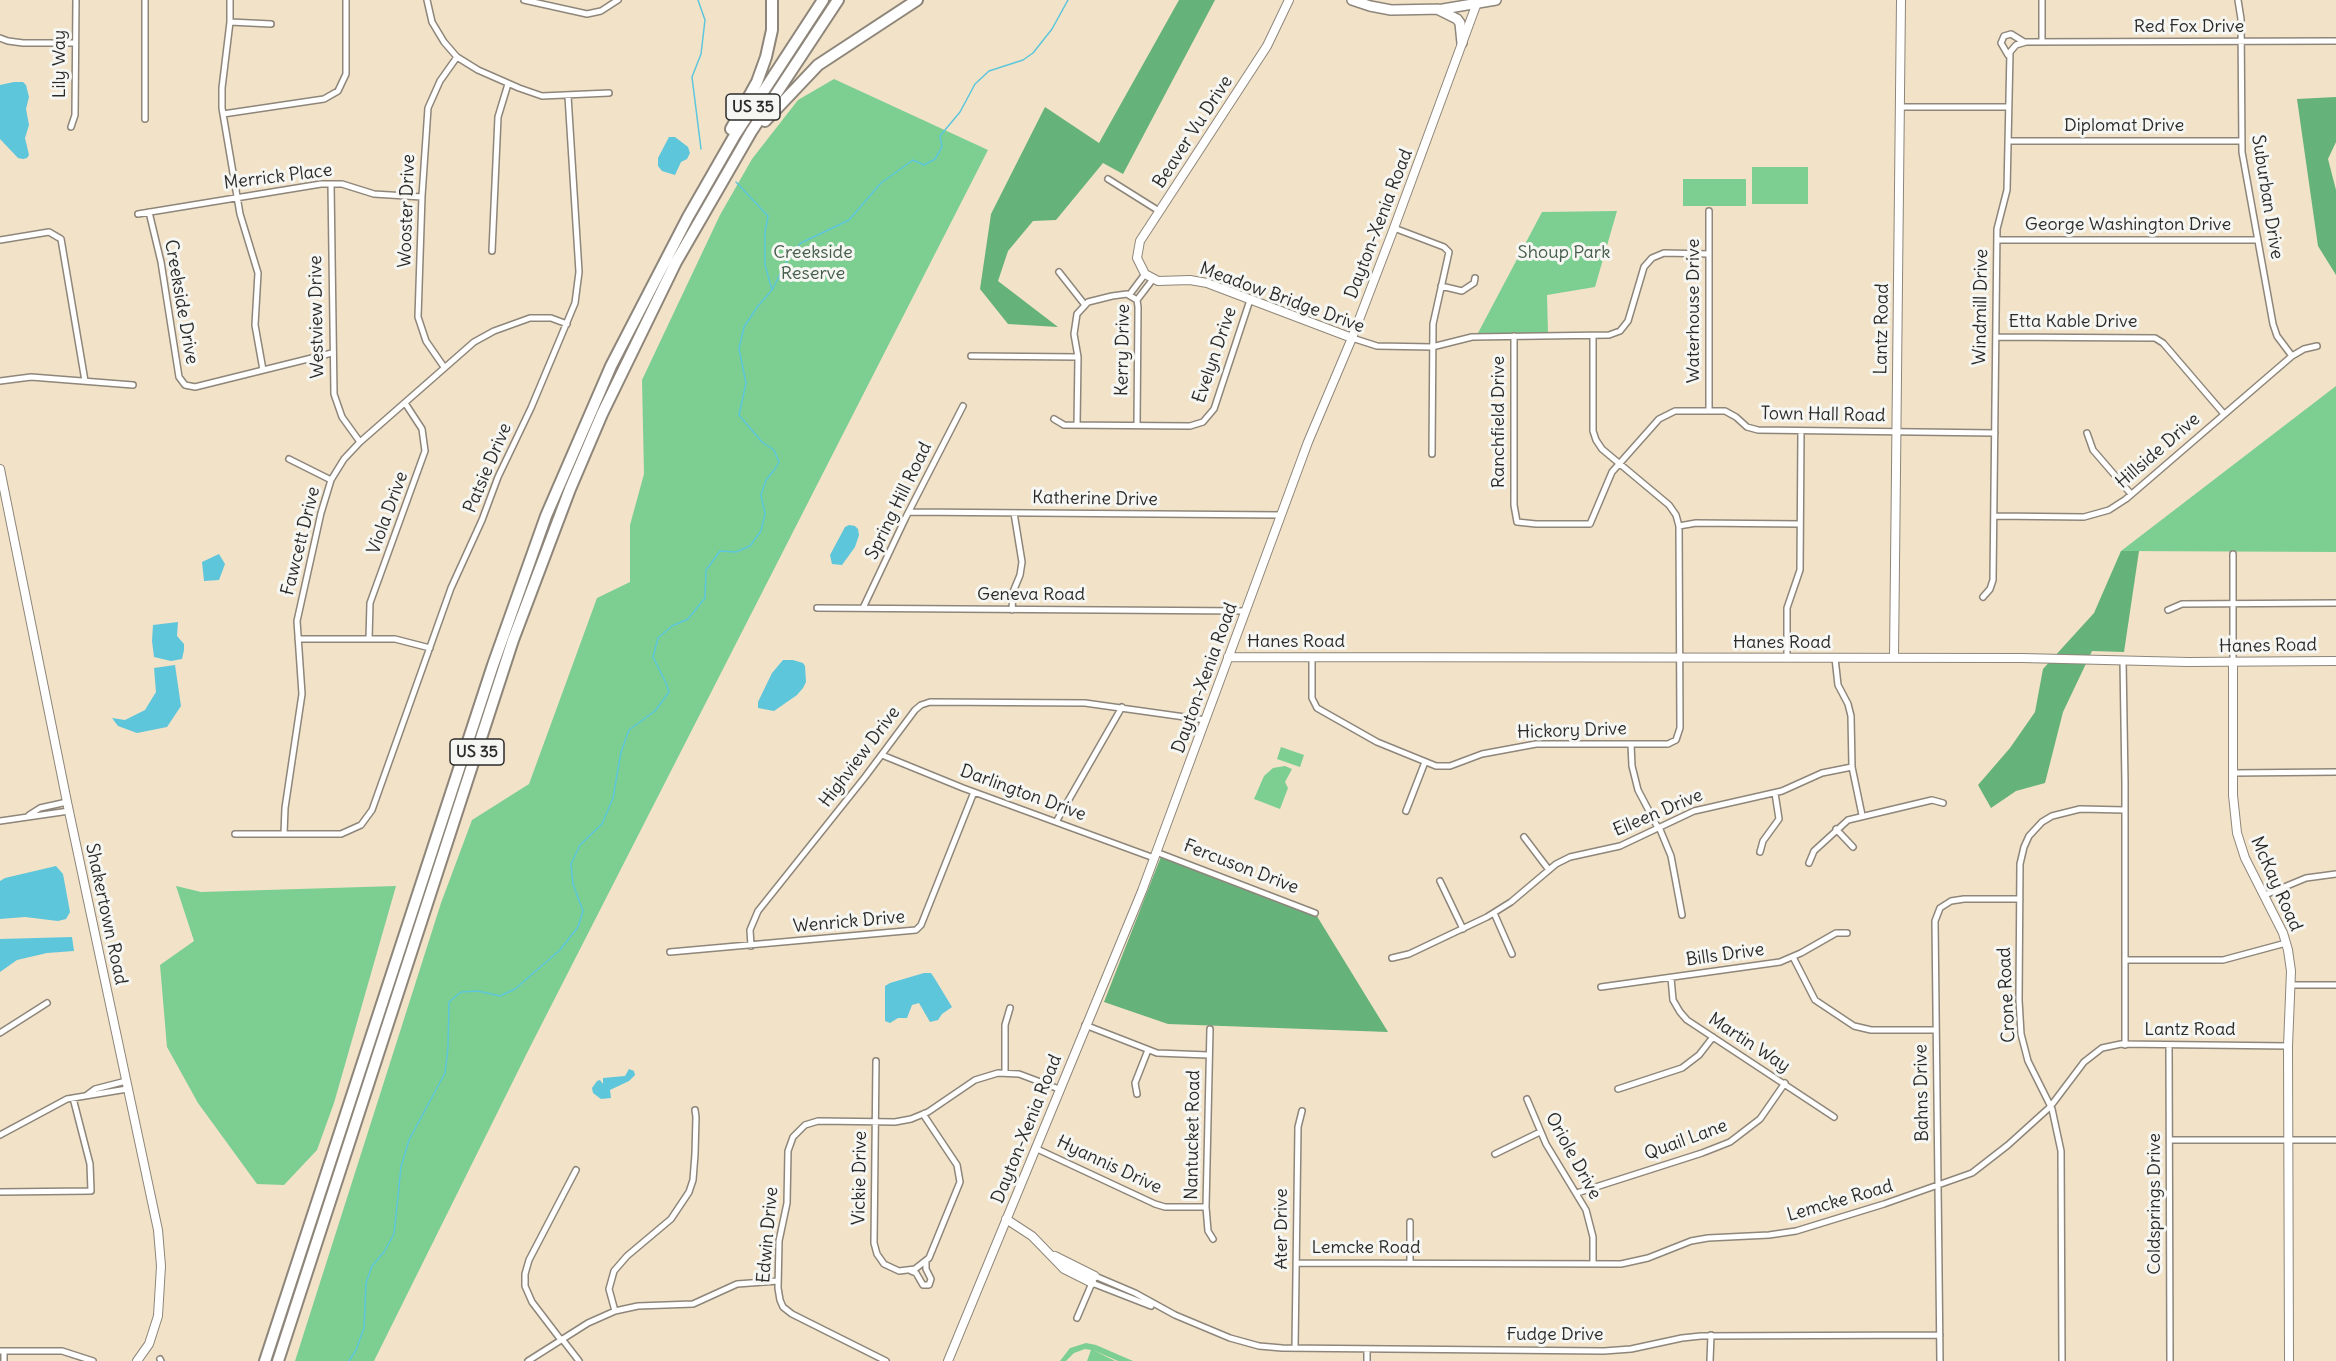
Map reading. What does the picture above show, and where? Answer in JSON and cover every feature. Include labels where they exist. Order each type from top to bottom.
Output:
[{"type":"highway","points":[[688,217],[705,176],[758,82],[771,37],[772,0]]},
{"type":"highway","name":"US 35","points":[[265,1361],[518,591],[546,516],[611,366],[688,217],[735,135],[823,0]]},
{"type":"highway","name":"US 35","points":[[278,1361],[540,565],[597,425],[676,262],[730,166],[838,0]]},
{"type":"highway","points":[[730,166],[772,112],[818,65],[917,0]]},
{"type":"main road","points":[[1352,0],[1391,10],[1437,9],[1496,0]]},
{"type":"main road","points":[[1437,9],[1459,20],[1462,43]]},
{"type":"street","name":"Lily Way","points":[[71,127],[75,116],[76,0]]},
{"type":"street","points":[[145,0],[145,119]]},
{"type":"street","points":[[230,0],[230,22],[222,88],[223,114],[237,197],[258,273],[255,325],[263,370],[332,353]]},
{"type":"street","points":[[223,114],[324,99],[338,91],[346,74],[346,0]]},
{"type":"street","points":[[427,0],[432,22],[438,33],[457,57],[478,70],[542,96],[609,93]]},
{"type":"street","points":[[524,0],[587,14],[608,8],[618,0]]},
{"type":"street","name":"Beaver Vu Drive","points":[[1145,274],[1138,262],[1137,249],[1268,46],[1289,0]]},
{"type":"street","name":"Lantz Road","points":[[1894,658],[1901,0]]},
{"type":"street","points":[[2008,57],[2014,47],[2026,42],[2042,42],[2042,0]]},
{"type":"street","name":"Suburban Drive","points":[[2238,0],[2241,20],[2241,141],[2274,328],[2277,336],[2292,356]]},
{"type":"street","name":"Dayton-Xenia Road","points":[[948,1361],[1142,891],[1280,515],[1395,228],[1478,2]]},
{"type":"street","points":[[230,22],[271,24]]},
{"type":"street","points":[[2008,57],[2001,43],[2004,36],[2010,34],[2026,42]]},
{"type":"street","points":[[0,38],[23,43],[75,43]]},
{"type":"street","name":"Red Fox Drive","points":[[2042,42],[2336,41]]},
{"type":"street","name":"Wooster Drive","points":[[444,367],[426,341],[418,317],[422,197],[428,108],[435,90],[457,57]]},
{"type":"street","name":"Windmill Drive","points":[[1983,597],[1990,589],[1993,580],[1997,240],[1998,220],[2007,190],[2008,57]]},
{"type":"street","points":[[492,251],[498,117],[508,84]]},
{"type":"street","name":"Patsie Drive","points":[[284,834],[330,835],[348,832],[367,819],[372,810],[451,588],[567,324],[575,303],[579,272],[568,96]]},
{"type":"street","points":[[1899,106],[2008,107]]},
{"type":"street","name":"Diplomat Drive","points":[[2008,141],[2241,141]]},
{"type":"street","points":[[1108,178],[1160,211]]},
{"type":"street","name":"Merrick Place","points":[[138,214],[331,184],[347,185],[374,194],[422,197]]},
{"type":"street","name":"Westview Drive","points":[[331,184],[334,398],[342,417],[360,442]]},
{"type":"street","name":"Waterhouse Drive","points":[[1709,211],[1709,410]]},
{"type":"street","name":"Creekside Drive","points":[[149,212],[160,262],[179,377],[185,385],[195,387],[263,370]]},
{"type":"street","points":[[1395,228],[1448,249],[1449,256],[1434,312],[1432,454]]},
{"type":"street","points":[[0,240],[47,232],[57,234],[64,245],[85,381]]},
{"type":"street","name":"George Washington Drive","points":[[1997,240],[2258,240]]},
{"type":"street","name":"Meadow Bridge Drive","points":[[1152,279],[1163,282],[1199,281],[1377,346],[1432,347],[1472,337],[1612,334],[1627,323],[1644,267],[1652,258],[1664,253],[1709,254]]},
{"type":"street","points":[[1059,272],[1084,304]]},
{"type":"street","points":[[1145,274],[1152,279]]},
{"type":"street","name":"Kerry Drive","points":[[1130,294],[1145,274]]},
{"type":"street","points":[[1441,286],[1462,291],[1474,283],[1475,278]]},
{"type":"street","name":"Kerry Drive","points":[[1137,425],[1137,300],[1152,279]]},
{"type":"street","points":[[1077,425],[1078,357],[1074,338],[1077,314],[1084,304],[1112,296],[1130,294],[1137,300]]},
{"type":"street","name":"Evelyn Drive","points":[[1054,419],[1064,425],[1190,426],[1201,423],[1214,409],[1250,300]]},
{"type":"street","name":"Fawcett Drive","points":[[284,834],[285,808],[302,694],[298,614],[321,513],[332,480],[344,459],[360,442],[444,367],[478,340],[524,319],[543,317],[567,324]]},
{"type":"street","name":"Ranchfield Drive","points":[[1514,336],[1514,507]]},
{"type":"street","points":[[1593,336],[1594,434],[1600,447],[1669,505],[1679,526],[1696,523],[1800,524]]},
{"type":"street","name":"Etta Kable Drive","points":[[1996,337],[2155,338],[2163,343],[2224,414]]},
{"type":"street","name":"Hillside Drive","points":[[1994,516],[2091,516],[2109,510],[2131,494],[2292,356],[2317,345]]},
{"type":"street","points":[[971,356],[1078,357]]},
{"type":"street","points":[[0,381],[31,377],[134,385]]},
{"type":"street","name":"Viola Drive","points":[[369,639],[370,603],[425,452],[422,429],[405,402]]},
{"type":"street","name":"Spring Hill Road","points":[[863,608],[963,406]]},
{"type":"street","name":"Town Hall Road","points":[[1514,507],[1517,522],[1590,524],[1612,472],[1659,419],[1679,411],[1729,412],[1752,429],[1995,433]]},
{"type":"street","points":[[1787,657],[1787,608],[1800,573],[1801,431]]},
{"type":"street","points":[[2087,433],[2093,450],[2131,494]]},
{"type":"street","points":[[289,459],[332,480]]},
{"type":"street","name":"Shakertown Road","points":[[0,469],[68,806],[157,1222],[161,1266],[158,1316],[149,1344],[137,1361]]},
{"type":"street","name":"Katherine Drive","points":[[909,512],[1280,515]]},
{"type":"street","points":[[1012,610],[1013,592],[1020,575],[1022,562],[1014,513]]},
{"type":"street","name":"Hickory Drive","points":[[1312,657],[1312,698],[1317,708],[1377,742],[1439,766],[1450,766],[1482,754],[1536,744],[1671,743],[1679,735],[1679,526]]},
{"type":"street","points":[[2232,662],[2233,554]]},
{"type":"street","points":[[2168,610],[2182,604],[2336,603]]},
{"type":"street","name":"Geneva Road","points":[[817,608],[1245,612]]},
{"type":"street","points":[[298,639],[401,639],[430,648]]},
{"type":"street","name":"Hanes Road","points":[[1228,657],[1787,657],[2232,662],[2336,660]]},
{"type":"street","points":[[1835,658],[1838,685],[1848,704],[1851,716],[1851,767],[1863,815]]},
{"type":"street","name":"Lantz Road","points":[[2122,660],[2125,810],[2125,1045],[2288,1046]]},
{"type":"street","name":"McKay Road","points":[[2232,662],[2233,773],[2237,833],[2245,858],[2277,920],[2286,943],[2292,985],[2288,1046]]},
{"type":"street","name":"Highview Drive","points":[[751,946],[750,930],[758,911],[915,710],[930,702],[1085,703],[1206,720]]},
{"type":"street","points":[[1056,822],[1122,707]]},
{"type":"street","points":[[1631,744],[1632,766],[1638,790],[1671,856],[1682,915]]},
{"type":"street","name":"Darlington Drive","points":[[882,755],[974,792],[1155,855]]},
{"type":"street","points":[[1406,811],[1425,762]]},
{"type":"street","name":"Eileen Drive","points":[[1392,958],[1409,954],[1494,913],[1549,870],[1570,857],[1620,846],[1694,811],[1786,790],[1822,773],[1851,767]]},
{"type":"street","points":[[2233,773],[2336,772]]},
{"type":"street","name":"Wenrick Drive","points":[[670,952],[916,930],[921,925],[974,792]]},
{"type":"street","points":[[1760,852],[1763,841],[1779,819],[1775,793]]},
{"type":"street","points":[[1809,863],[1814,851],[1848,820],[1932,800],[1943,803]]},
{"type":"street","points":[[0,821],[68,806]]},
{"type":"street","name":"Crone Road","points":[[2062,1361],[2062,1165],[2057,1127],[2028,1061],[2021,1034],[2019,873],[2022,854],[2029,836],[2042,822],[2057,814],[2073,810],[2125,810]]},
{"type":"street","points":[[1836,829],[1853,847]]},
{"type":"street","points":[[235,834],[284,834]]},
{"type":"street","points":[[1524,837],[1549,870]]},
{"type":"street","name":"Fercuson Drive","points":[[1155,855],[1314,913]]},
{"type":"street","points":[[2265,896],[2298,880],[2336,874]]},
{"type":"street","points":[[1440,881],[1463,929]]},
{"type":"street","name":"Bahns Drive","points":[[1940,1361],[1935,925],[1939,910],[1947,902],[2019,899]]},
{"type":"street","points":[[1494,913],[1512,954]]},
{"type":"street","name":"Bills Drive","points":[[1600,987],[1766,965],[1793,957],[1836,933],[1847,933]]},
{"type":"street","points":[[2125,960],[2223,960],[2286,943]]},
{"type":"street","points":[[1793,957],[1815,1000],[1854,1026],[1871,1030],[1936,1030]]},
{"type":"street","name":"Martin Way","points":[[1671,978],[1672,996],[1680,1012],[1713,1037],[1834,1117]]},
{"type":"street","points":[[2292,985],[2336,985]]},
{"type":"street","points":[[0,1033],[47,1003]]},
{"type":"street","points":[[1005,1073],[1005,1024],[1010,1008]]},
{"type":"street","points":[[1085,1025],[1166,1055],[1208,1055]]},
{"type":"street","name":"Nantucket Road","points":[[1210,1029],[1206,1207],[1208,1231],[1213,1239]]},
{"type":"street","points":[[1618,1089],[1682,1068],[1700,1055],[1713,1037]]},
{"type":"street","name":"Lemcke Road","points":[[1296,1263],[1621,1264],[1642,1260],[1691,1241],[1796,1231],[1938,1186],[1980,1168],[2050,1107],[2088,1058],[2106,1047],[2125,1045]]},
{"type":"street","name":"Coldsprings Drive","points":[[2169,1046],[2170,1361]]},
{"type":"street","points":[[2288,1046],[2289,1361]]},
{"type":"street","points":[[1137,1094],[1135,1083],[1148,1050]]},
{"type":"street","name":"Vickie Drive","points":[[876,1061],[875,1248],[880,1259],[888,1267],[916,1273],[923,1285],[929,1285],[931,1279],[926,1269],[926,1262]]},
{"type":"street","points":[[876,1122],[903,1121],[924,1114],[975,1080],[990,1075],[1019,1074],[1059,1089]]},
{"type":"street","name":"Quail Lane","points":[[1577,1193],[1730,1142],[1760,1119],[1785,1083]]},
{"type":"street","points":[[0,1135],[53,1105],[85,1095],[95,1096],[127,1085]]},
{"type":"street","points":[[0,1192],[91,1191],[90,1164],[73,1098]]},
{"type":"street","name":"Oriole Drive","points":[[1527,1099],[1540,1132],[1586,1210],[1591,1226],[1593,1264]]},
{"type":"street","points":[[615,1311],[609,1289],[614,1271],[627,1256],[671,1219],[689,1192],[693,1180],[696,1148],[694,1110]]},
{"type":"street","name":"Ater Drive","points":[[1295,1348],[1298,1127],[1302,1111]]},
{"type":"street","points":[[911,1271],[926,1262],[932,1253],[960,1180],[957,1165],[924,1114]]},
{"type":"street","name":"Edwin Drive","points":[[876,1122],[818,1121],[805,1125],[793,1137],[788,1151],[787,1203],[779,1241],[778,1281],[780,1300],[789,1312],[886,1361]]},
{"type":"street","points":[[1495,1154],[1540,1132]]},
{"type":"street","points":[[2170,1140],[2336,1140]]},
{"type":"street","name":"Hyannis Drive","points":[[1035,1148],[1155,1204],[1206,1207]]},
{"type":"street","points":[[576,1170],[529,1260],[525,1274],[525,1286],[532,1302],[579,1361]]},
{"type":"street","name":"Fudge Drive","points":[[1006,1219],[1032,1236],[1064,1269],[1094,1279],[1245,1343],[1259,1346],[1613,1351],[1711,1335],[1940,1335]]},
{"type":"street","points":[[1410,1222],[1410,1263]]},
{"type":"street","points":[[1077,1318],[1094,1279]]},
{"type":"street","points":[[528,1361],[592,1321],[615,1311],[638,1306],[693,1305],[737,1284],[778,1281]]},
{"type":"street","points":[[1710,1361],[1711,1335]]},
{"type":"street","points":[[1367,1349],[1367,1361]]},
{"type":"street","points":[[4,1361],[2,1352],[62,1352],[93,1361]]},
{"type":"green space","points":[[1179,0],[1215,0],[1123,174],[1103,163],[1056,220],[1033,221],[1008,251],[998,281],[1058,327],[1008,324],[980,289],[991,214],[1045,107],[1099,143]]},
{"type":"green space","name":"Creekside Reserve","points":[[834,79],[988,150],[528,1051],[374,1361],[295,1361],[441,903],[472,820],[529,784],[597,598],[630,582],[630,525],[644,474],[642,380],[720,215],[752,159],[798,100]]},
{"type":"green space","points":[[2336,97],[2336,142],[2328,159],[2336,190],[2336,275],[2318,246],[2297,99]]},
{"type":"green space","points":[[1752,167],[1808,167],[1808,204],[1752,204]]},
{"type":"green space","points":[[1683,179],[1746,179],[1746,206],[1683,206]]},
{"type":"green space","name":"Shoup Park","points":[[1617,211],[1595,287],[1547,295],[1548,333],[1478,333],[1542,212]]},
{"type":"green space","points":[[2336,386],[2336,552],[2121,551]]},
{"type":"green space","points":[[2121,551],[2139,551],[2124,652],[2092,651],[2063,712],[2045,783],[2016,791],[1991,808],[1978,785],[2010,748],[2035,712],[2043,669],[2094,613]]},
{"type":"green space","points":[[1281,747],[1304,755],[1300,767],[1277,759]]},
{"type":"green space","points":[[1285,766],[1292,769],[1285,782],[1288,788],[1280,809],[1254,799],[1264,776],[1273,768]]},
{"type":"green space","points":[[1162,854],[1315,913],[1388,1032],[1168,1024],[1104,1002]]},
{"type":"green space","points":[[176,886],[201,892],[396,886],[334,1103],[317,1150],[284,1185],[257,1184],[198,1103],[167,1047],[160,965],[194,941]]},
{"type":"green space","points":[[1086,1343],[1133,1361],[1118,1361],[1093,1350],[1115,1361],[1087,1361],[1091,1350],[1085,1349],[1074,1353],[1066,1361],[1060,1361],[1070,1348]]},
{"type":"water","points":[[23,82],[26,85],[29,97],[26,109],[29,125],[25,138],[29,155],[23,159],[18,158],[0,139],[0,85]]},
{"type":"water","points":[[669,137],[675,137],[688,147],[690,153],[687,159],[681,162],[675,175],[662,171],[658,166],[658,158]]},
{"type":"water","points":[[849,525],[858,529],[859,535],[855,547],[842,565],[832,564],[830,555],[845,527]]},
{"type":"water","points":[[219,554],[225,564],[219,580],[204,581],[202,562]]},
{"type":"water","points":[[178,622],[177,636],[184,644],[182,659],[171,661],[154,657],[153,625]]},
{"type":"water","points":[[783,660],[803,663],[806,682],[803,688],[774,711],[758,708],[758,702],[772,673]]},
{"type":"water","points":[[175,665],[181,706],[167,727],[137,733],[118,726],[112,718],[125,720],[145,710],[156,692],[154,668]]},
{"type":"water","points":[[56,866],[63,874],[70,912],[66,919],[58,921],[25,917],[0,919],[0,881]]},
{"type":"water","points":[[72,937],[74,951],[47,953],[17,960],[0,972],[0,939]]},
{"type":"water","points":[[924,973],[931,973],[952,1007],[938,1020],[930,1022],[919,1003],[912,1005],[907,1018],[898,1018],[890,1023],[885,1021],[885,986]]},
{"type":"water","points":[[629,1069],[634,1071],[635,1075],[629,1081],[610,1090],[611,1098],[601,1099],[593,1093],[592,1088],[597,1081],[600,1080],[603,1084],[603,1078],[625,1076]]},
{"type":"waterway","points":[[698,0],[705,20],[701,54],[692,77],[701,149]]},
{"type":"waterway","points":[[349,1361],[356,1350],[364,1328],[366,1283],[372,1266],[384,1252],[394,1234],[401,1167],[409,1140],[445,1073],[449,1002],[461,992],[478,991],[500,996],[515,989],[560,950],[578,927],[583,911],[573,884],[571,864],[580,845],[602,824],[613,798],[621,752],[629,730],[655,711],[669,692],[653,657],[658,638],[672,626],[688,619],[705,598],[706,570],[720,551],[736,552],[750,546],[761,531],[765,514],[761,495],[766,480],[779,462],[774,450],[762,442],[739,415],[746,383],[739,349],[744,327],[772,290],[788,259],[801,243],[849,220],[881,183],[913,160],[924,165],[935,159],[942,147],[940,136],[960,112],[975,84],[989,71],[1023,60],[1033,53],[1052,29],[1068,0]]},
{"type":"waterway","points":[[736,182],[768,216],[765,232],[765,265],[772,290]]}]
